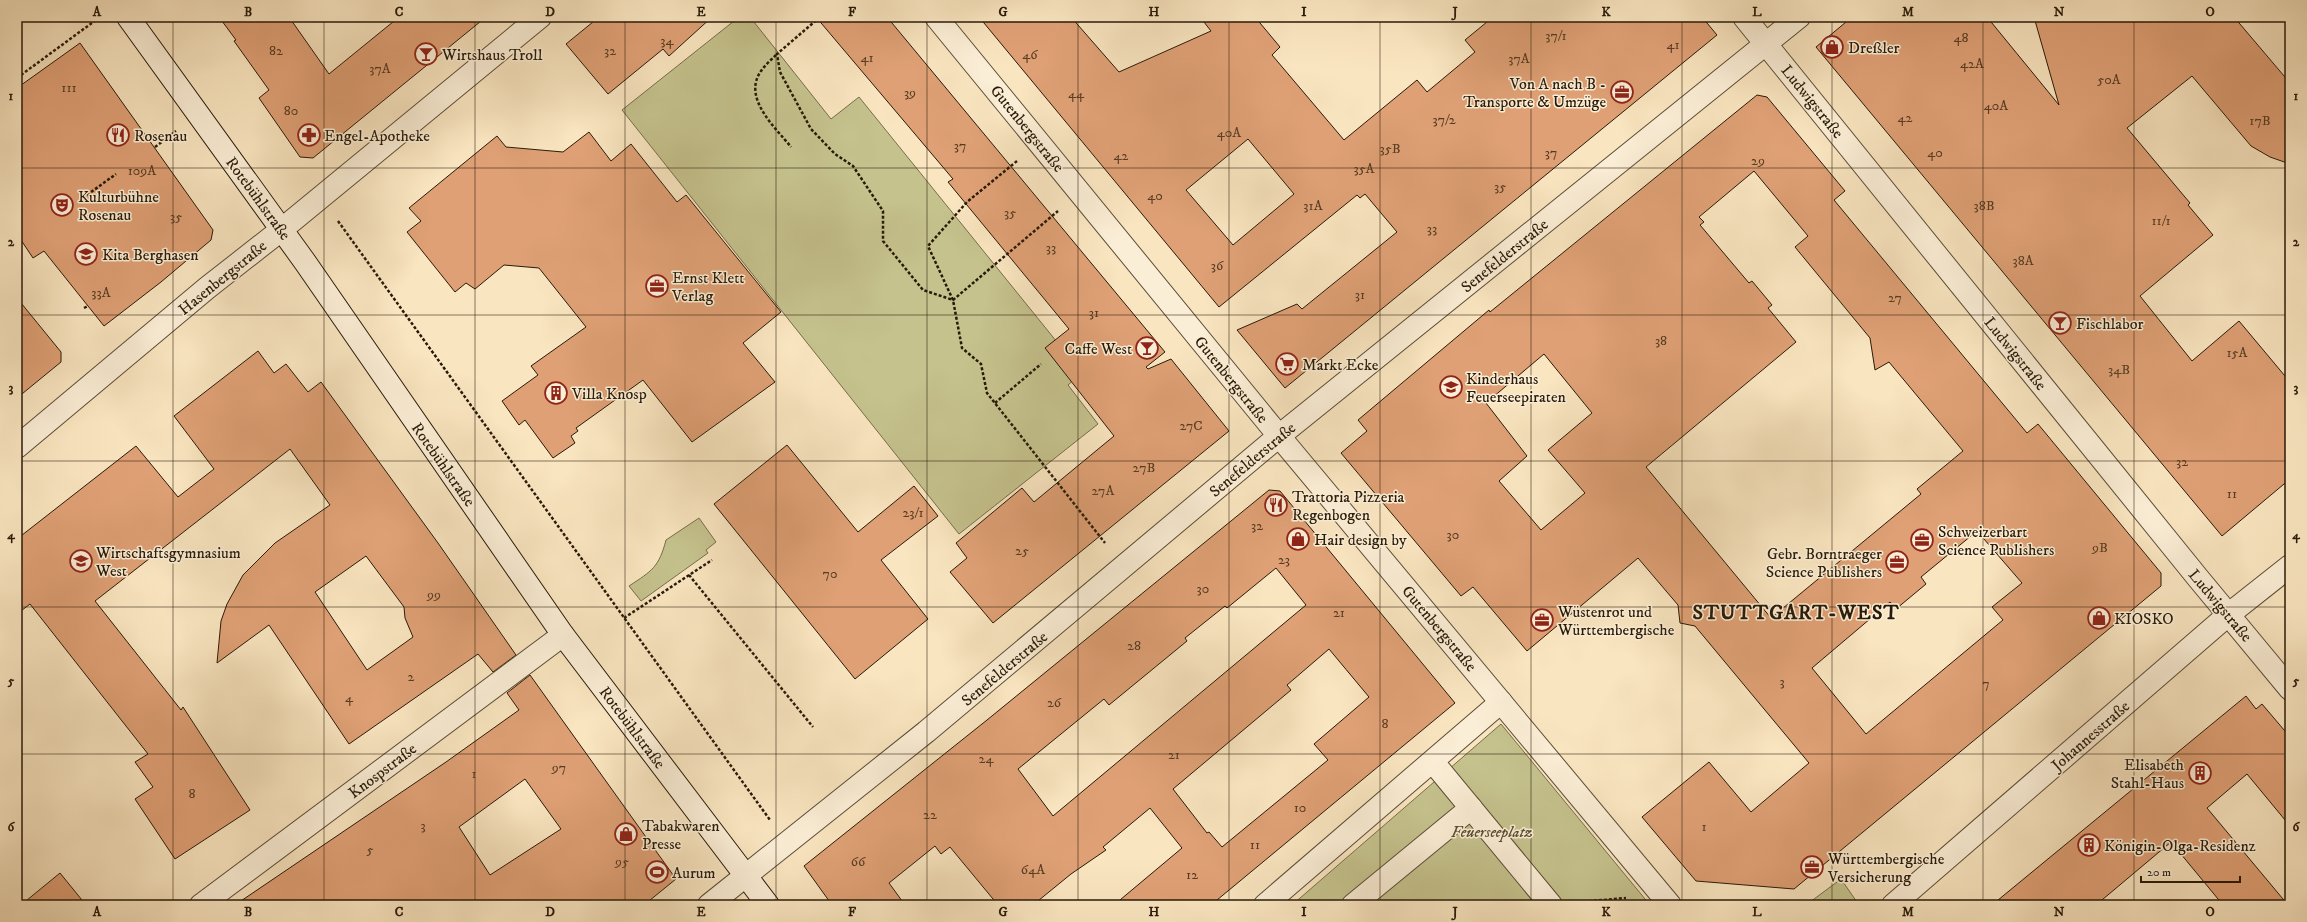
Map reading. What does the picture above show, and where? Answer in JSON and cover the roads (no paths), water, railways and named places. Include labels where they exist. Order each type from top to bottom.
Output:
[{"type":"street","name":"Rotebühlstraße","points":[[128,17],[281,230],[563,636],[768,905]]},
{"type":"street","name":"Hasenbergstraße","points":[[17,447],[207,288],[281,230],[540,17]]},
{"type":"street","name":"Gutenbergstraße","points":[[936,17],[1040,142],[1279,436],[1666,900]]},
{"type":"street","name":"Ludwigstraße","points":[[1744,17],[2228,616],[2290,689]]},
{"type":"street","name":"Senefelderstraße","points":[[709,905],[926,732],[1279,436],[1799,17]]},
{"type":"street","name":"Johannesstraße","points":[[1893,905],[2228,616],[2290,566]]},
{"type":"street","name":"Knospstraße","points":[[201,905],[563,636]]},
{"type":"street","points":[[1265,905],[1502,702]]},
{"type":"street","points":[[1433,762],[1551,905]]},
{"type":"street","points":[[1353,905],[1471,808]]},
{"type":"place","name":"Dreßler","points":[[1832,47]]},
{"type":"place","name":"Wirtshaus Troll","points":[[426,54]]},
{"type":"place","name":"Von A nach B - Transporte & Umzüge","points":[[1622,92]]},
{"type":"place","name":"Rosenau","points":[[118,135]]},
{"type":"place","name":"Engel-Apotheke","points":[[309,135]]},
{"type":"place","name":"Kulturbühne Rosenau","points":[[62,205]]},
{"type":"place","name":"Kita Berghasen","points":[[86,254]]},
{"type":"place","name":"Ernst Klett Verlag","points":[[657,286]]},
{"type":"place","name":"Fischlabor","points":[[2060,323]]},
{"type":"place","name":"Caffe West","points":[[1147,348]]},
{"type":"place","name":"Markt Ecke","points":[[1287,364]]},
{"type":"place","name":"Kinderhaus Feuerseepiraten","points":[[1451,387]]},
{"type":"place","name":"Villa Knosp","points":[[556,393]]},
{"type":"place","name":"Trattoria Pizzeria Regenbogen","points":[[1276,505]]},
{"type":"place","name":"Hair design by","points":[[1298,539]]},
{"type":"place","name":"Schweizerbart Science Publishers","points":[[1922,540]]},
{"type":"place","name":"Wirtschaftsgymnasium West","points":[[81,561]]},
{"type":"place","name":"Gebr. Borntraeger Science Publishers","points":[[1897,562]]},
{"type":"place","name":"KIOSKO","points":[[2099,618]]},
{"type":"place","name":"Wüstenrot und Württembergische","points":[[1542,620]]},
{"type":"place","name":"Elisabeth Stahl-Haus","points":[[2200,773]]},
{"type":"place","name":"Tabakwaren Presse","points":[[626,834]]},
{"type":"place","name":"Königin-Olga-Residenz","points":[[2089,845]]},
{"type":"place","name":"Württembergische Versicherung","points":[[1812,867]]},
{"type":"place","name":"Aurum","points":[[657,872]]},
{"type":"district","name":"STUTTGART-WEST","points":[[1796,612]]},
{"type":"park label","name":"Feuerseeplatz","points":[[1492,831]]}]
